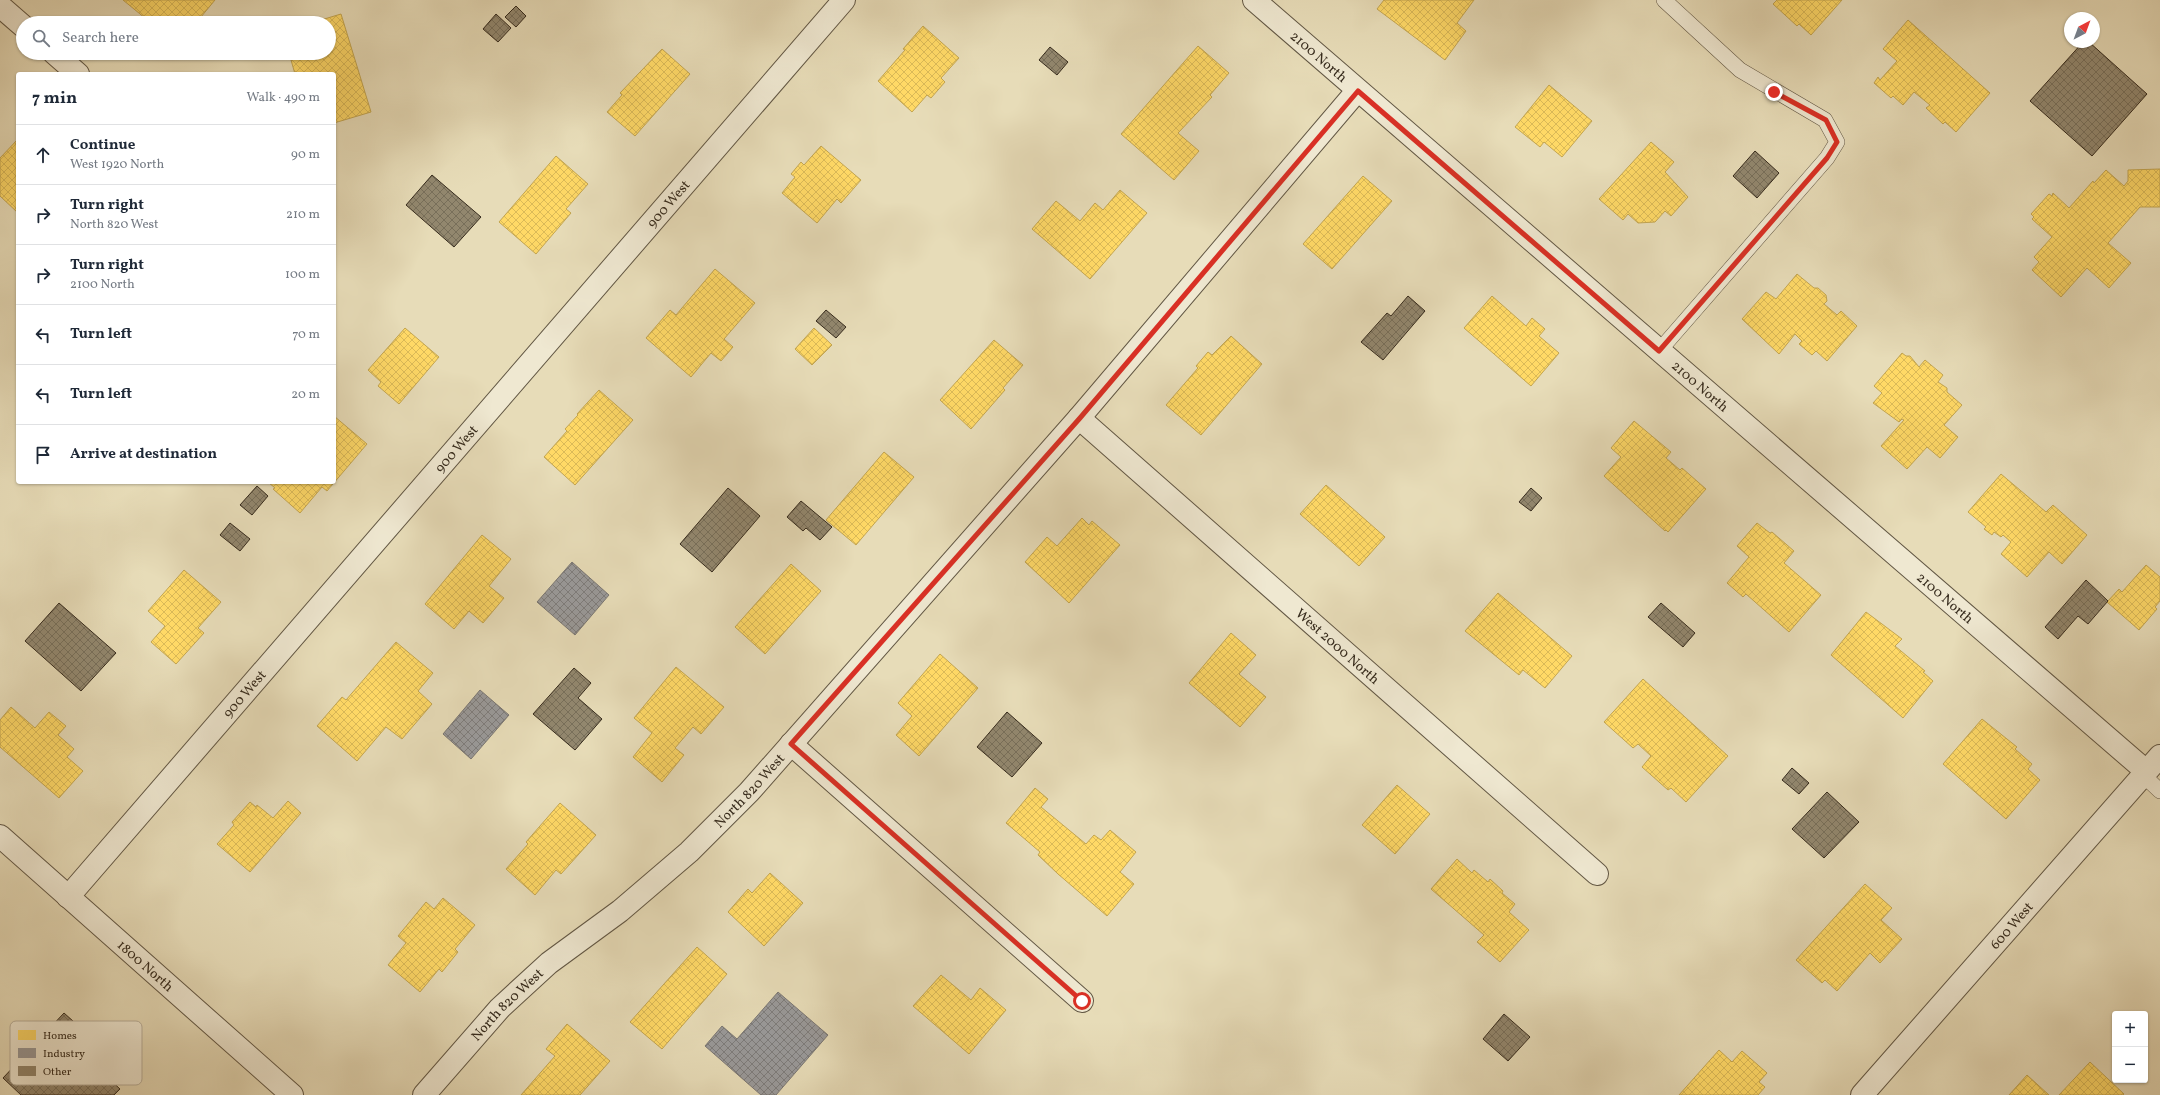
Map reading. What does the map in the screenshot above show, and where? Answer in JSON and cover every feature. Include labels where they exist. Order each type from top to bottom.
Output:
[{"type":"street","name":"900 West","points":[[68,897],[844,0]]},
{"type":"street","name":"2100 North","points":[[1254,0],[1659,351],[2150,767]]},
{"type":"street","points":[[0,6],[16,20]]},
{"type":"street","points":[[62,60],[76,72]]},
{"type":"street","name":"North 820 West","points":[[424,1095],[500,1008],[549,963],[620,911],[689,852],[749,792],[1080,418],[1358,91]]},
{"type":"street","name":"West 2000 North","points":[[1080,418],[1597,874]]},
{"type":"street","points":[[791,744],[1082,1001]]},
{"type":"street","name":"600 West","points":[[1870,1092],[2150,767]]},
{"type":"street","name":"1800 North","points":[[0,836],[292,1095]]},
{"type":"lane","points":[[1659,351],[1827,158],[1837,142],[1826,120],[1740,70],[1664,0]]},
{"type":"lane","points":[[2150,767],[2160,791]]},
{"type":"building: Homes","points":[[123,0],[215,0],[202,16],[142,16]]},
{"type":"building: Homes","points":[[1384,0],[1474,0],[1457,23],[1466,31],[1445,60],[1377,9]]},
{"type":"building: Homes","points":[[1777,0],[1842,0],[1811,35],[1799,24],[1797,26],[1773,4]]},
{"type":"building: Homes","points":[[341,14],[371,112],[336,122],[336,72],[294,72],[291,60],[336,60],[336,16],[334,16]]},
{"type":"building: Homes","points":[[1908,20],[1990,93],[1956,132],[1945,122],[1943,124],[1926,108],[1930,105],[1914,92],[1903,105],[1893,96],[1891,98],[1874,83],[1878,77],[1880,80],[1897,61],[1883,49]]},
{"type":"building: Homes","points":[[923,26],[959,58],[941,78],[945,82],[931,98],[927,95],[912,112],[878,81],[905,50],[903,49]]},
{"type":"building: Homes","points":[[1198,46],[1229,73],[1210,95],[1212,97],[1178,133],[1199,151],[1174,180],[1121,134]]},
{"type":"building: Homes","points":[[662,49],[690,74],[635,136],[607,112],[622,95],[620,93]]},
{"type":"building: Homes","points":[[1549,85],[1592,121],[1562,157],[1544,142],[1540,147],[1515,127]]},
{"type":"building: Homes","points":[[16,141],[16,211],[0,196],[0,158]]},
{"type":"building: Homes","points":[[1651,142],[1674,162],[1665,172],[1688,197],[1671,216],[1665,211],[1655,222],[1638,223],[1628,214],[1623,220],[1599,199]]},
{"type":"building: Homes","points":[[821,146],[861,180],[841,203],[837,199],[817,223],[782,193],[795,177],[791,174],[801,162],[804,165]]},
{"type":"building: Homes","points":[[556,156],[588,184],[566,209],[571,213],[536,254],[499,222]]},
{"type":"building: Homes","points":[[2160,169],[2160,207],[2140,207],[2108,243],[2131,263],[2109,288],[2087,268],[2061,297],[2032,270],[2039,262],[2034,257],[2052,237],[2032,219],[2034,217],[2031,214],[2049,194],[2052,196],[2053,193],[2069,208],[2093,181],[2094,183],[2106,170],[2124,186],[2128,181],[2128,170]]},
{"type":"building: Homes","points":[[1363,176],[1392,201],[1332,269],[1303,244]]},
{"type":"building: Homes","points":[[1120,190],[1147,213],[1090,279],[1032,229],[1056,201],[1080,221],[1095,203],[1103,210]]},
{"type":"building: Homes","points":[[715,269],[755,303],[724,339],[733,347],[721,361],[711,353],[691,377],[646,338],[670,310],[676,315]]},
{"type":"building: Homes","points":[[1797,274],[1814,288],[1818,288],[1826,295],[1827,301],[1824,304],[1837,315],[1841,311],[1857,326],[1827,361],[1816,351],[1812,355],[1799,344],[1802,341],[1795,334],[1779,354],[1742,319],[1766,292],[1776,299]]},
{"type":"building: Homes","points":[[1492,296],[1526,326],[1532,318],[1545,329],[1539,336],[1559,353],[1531,386],[1464,328]]},
{"type":"building: Homes","points":[[405,328],[439,357],[399,404],[378,386],[381,382],[368,370]]},
{"type":"building: Homes","points":[[814,328],[832,345],[812,365],[795,349]]},
{"type":"building: Homes","points":[[1231,336],[1262,364],[1201,435],[1166,405],[1198,368],[1196,366],[1208,352],[1212,355]]},
{"type":"building: Homes","points":[[994,340],[1023,365],[1003,388],[1005,390],[971,429],[940,400]]},
{"type":"building: Homes","points":[[1902,353],[1906,356],[1910,356],[1919,367],[1925,360],[1943,375],[1938,382],[1947,388],[1947,392],[1962,405],[1944,425],[1958,437],[1940,458],[1927,447],[1907,469],[1881,446],[1904,420],[1902,419],[1899,422],[1873,403],[1882,393],[1874,386]]},
{"type":"building: Homes","points":[[599,390],[633,420],[575,485],[544,457],[567,431],[565,429],[578,415],[577,414]]},
{"type":"building: Homes","points":[[336,418],[367,444],[336,480]]},
{"type":"building: Homes","points":[[1634,421],[1671,452],[1666,458],[1680,470],[1682,468],[1706,489],[1668,532],[1666,530],[1665,531],[1604,476],[1621,457],[1611,448]]},
{"type":"building: Homes","points":[[884,452],[914,477],[856,545],[826,520]]},
{"type":"building: Homes","points":[[2001,474],[2046,512],[2053,505],[2087,535],[2062,564],[2049,552],[2027,577],[2001,554],[2011,542],[2003,535],[2001,537],[1994,532],[1992,535],[1984,529],[1986,527],[1968,512]]},
{"type":"building: Homes","points":[[270,484],[333,484],[327,491],[322,487],[300,513],[273,489],[275,488]]},
{"type":"building: Homes","points":[[1326,485],[1385,537],[1359,566],[1300,514]]},
{"type":"building: Homes","points":[[1082,518],[1089,525],[1092,521],[1120,545],[1069,603],[1025,562],[1047,537],[1057,546]]},
{"type":"building: Homes","points":[[1757,523],[1770,533],[1772,532],[1794,551],[1784,563],[1821,595],[1789,632],[1746,594],[1743,597],[1727,583],[1749,557],[1737,546]]},
{"type":"building: Homes","points":[[482,535],[511,559],[489,586],[504,598],[483,623],[469,611],[454,629],[425,604]]},
{"type":"building: Homes","points":[[791,564],[821,591],[765,654],[735,627]]},
{"type":"building: Homes","points":[[2146,565],[2160,577],[2160,601],[2155,607],[2157,609],[2139,630],[2107,602],[2119,589],[2122,592]]},
{"type":"building: Homes","points":[[184,570],[221,602],[198,628],[204,633],[176,664],[151,642],[165,626],[148,611]]},
{"type":"building: Homes","points":[[1498,593],[1572,656],[1545,688],[1523,670],[1519,675],[1465,631]]},
{"type":"building: Homes","points":[[1866,612],[1902,639],[1895,646],[1925,671],[1923,672],[1933,681],[1903,718],[1831,655]]},
{"type":"building: Homes","points":[[1231,633],[1256,655],[1239,674],[1266,697],[1240,727],[1189,683]]},
{"type":"building: Homes","points":[[396,642],[433,673],[418,691],[432,704],[402,739],[386,727],[357,761],[317,726],[342,697],[346,700]]},
{"type":"building: Homes","points":[[940,654],[978,688],[919,756],[896,735],[912,716],[898,703]]},
{"type":"building: Homes","points":[[676,667],[724,707],[701,734],[693,727],[675,748],[684,755],[662,782],[633,757],[652,733],[634,718]]},
{"type":"building: Homes","points":[[1643,679],[1728,756],[1686,802],[1671,788],[1668,790],[1642,767],[1651,756],[1638,744],[1633,748],[1604,722]]},
{"type":"building: Homes","points":[[11,707],[35,728],[49,712],[66,726],[58,735],[74,749],[67,757],[83,771],[59,798],[0,747],[0,720]]},
{"type":"building: Homes","points":[[1982,719],[2017,747],[2015,749],[2032,764],[2028,769],[2040,780],[2006,819],[1943,764]]},
{"type":"building: Homes","points":[[1397,785],[1430,814],[1395,854],[1362,825]]},
{"type":"building: Homes","points":[[1035,788],[1048,799],[1041,807],[1086,844],[1094,835],[1101,840],[1110,830],[1136,852],[1120,872],[1134,884],[1107,916],[1058,874],[1038,855],[1040,852],[1006,823]]},
{"type":"building: Homes","points":[[288,801],[301,813],[250,872],[217,844],[234,825],[232,822],[250,802],[256,807],[257,805],[273,818]]},
{"type":"building: Homes","points":[[560,803],[596,835],[561,874],[556,870],[535,895],[506,869],[528,844],[526,842]]},
{"type":"building: Homes","points":[[1457,859],[1472,873],[1474,870],[1488,882],[1490,879],[1503,891],[1502,893],[1515,904],[1509,912],[1529,930],[1500,962],[1477,942],[1484,935],[1431,889]]},
{"type":"building: Homes","points":[[770,873],[803,903],[764,946],[728,912],[748,889],[752,893]]},
{"type":"building: Homes","points":[[1865,884],[1892,908],[1881,920],[1902,939],[1880,963],[1870,953],[1837,991],[1825,980],[1822,983],[1796,960]]},
{"type":"building: Homes","points":[[443,898],[475,925],[455,949],[458,952],[442,972],[439,969],[420,992],[388,965],[406,943],[398,936],[426,902],[434,909]]},
{"type":"building: Homes","points":[[697,947],[727,974],[662,1049],[630,1022]]},
{"type":"building: Homes","points":[[941,975],[971,1000],[980,988],[1006,1010],[969,1054],[913,1006]]},
{"type":"building: Homes","points":[[567,1024],[610,1061],[580,1095],[521,1095],[555,1056],[546,1049]]},
{"type":"building: Homes","points":[[1719,1050],[1732,1062],[1742,1051],[1767,1073],[1759,1082],[1765,1087],[1758,1095],[1679,1095]]},
{"type":"building: Homes","points":[[2090,1062],[2124,1094],[2123,1095],[2059,1095]]},
{"type":"building: Homes","points":[[2027,1075],[2049,1095],[2009,1095]]},
{"type":"building: Industry","points":[[572,562],[609,595],[575,635],[537,602]]},
{"type":"building: Industry","points":[[480,690],[509,715],[471,759],[443,734]]},
{"type":"building: Industry","points":[[778,992],[828,1035],[776,1095],[761,1095],[705,1046],[722,1026],[737,1039]]},
{"type":"building: Other","points":[[516,6],[526,16],[516,27],[505,17]]},
{"type":"building: Other","points":[[496,14],[511,28],[498,42],[483,29]]},
{"type":"building: Other","points":[[1050,47],[1068,62],[1057,75],[1039,60]]},
{"type":"building: Other","points":[[2078,48],[2096,48],[2147,94],[2092,156],[2030,101]]},
{"type":"building: Other","points":[[1755,151],[1779,173],[1757,198],[1733,176]]},
{"type":"building: Other","points":[[432,175],[481,217],[454,247],[406,205]]},
{"type":"building: Other","points":[[1408,296],[1425,311],[1383,360],[1361,342],[1387,313],[1391,316]]},
{"type":"building: Other","points":[[826,310],[846,327],[836,338],[816,321]]},
{"type":"building: Other","points":[[257,486],[268,496],[252,515],[240,505]]},
{"type":"building: Other","points":[[728,488],[760,516],[712,572],[680,544]]},
{"type":"building: Other","points":[[1531,488],[1542,498],[1531,511],[1519,502]]},
{"type":"building: Other","points":[[801,501],[832,527],[820,540],[806,528],[803,531],[787,517]]},
{"type":"building: Other","points":[[230,523],[250,539],[240,551],[220,535]]},
{"type":"building: Other","points":[[2086,580],[2108,601],[2088,624],[2078,616],[2058,639],[2045,627]]},
{"type":"building: Other","points":[[59,603],[116,653],[81,691],[25,641]]},
{"type":"building: Other","points":[[1661,603],[1695,633],[1683,647],[1648,617]]},
{"type":"building: Other","points":[[574,668],[591,683],[578,698],[602,719],[575,750],[533,714]]},
{"type":"building: Other","points":[[1007,712],[1042,743],[1012,777],[977,747]]},
{"type":"building: Other","points":[[1792,768],[1809,783],[1799,794],[1782,780]]},
{"type":"building: Other","points":[[1827,792],[1859,822],[1824,858],[1792,829]]},
{"type":"building: Other","points":[[64,1013],[73,1021],[56,1021]]},
{"type":"building: Other","points":[[1504,1014],[1530,1037],[1508,1061],[1483,1039]]},
{"type":"building: Other","points":[[10,1071],[10,1085],[3,1078]]},
{"type":"building: Other","points":[[10,1085],[116,1085],[120,1089],[114,1095],[21,1095]]},
{"type":"route","points":[[1082,1001],[791,744],[1080,418],[1358,91],[1659,351],[1827,158],[1837,142],[1826,120],[1774,92]]}]
